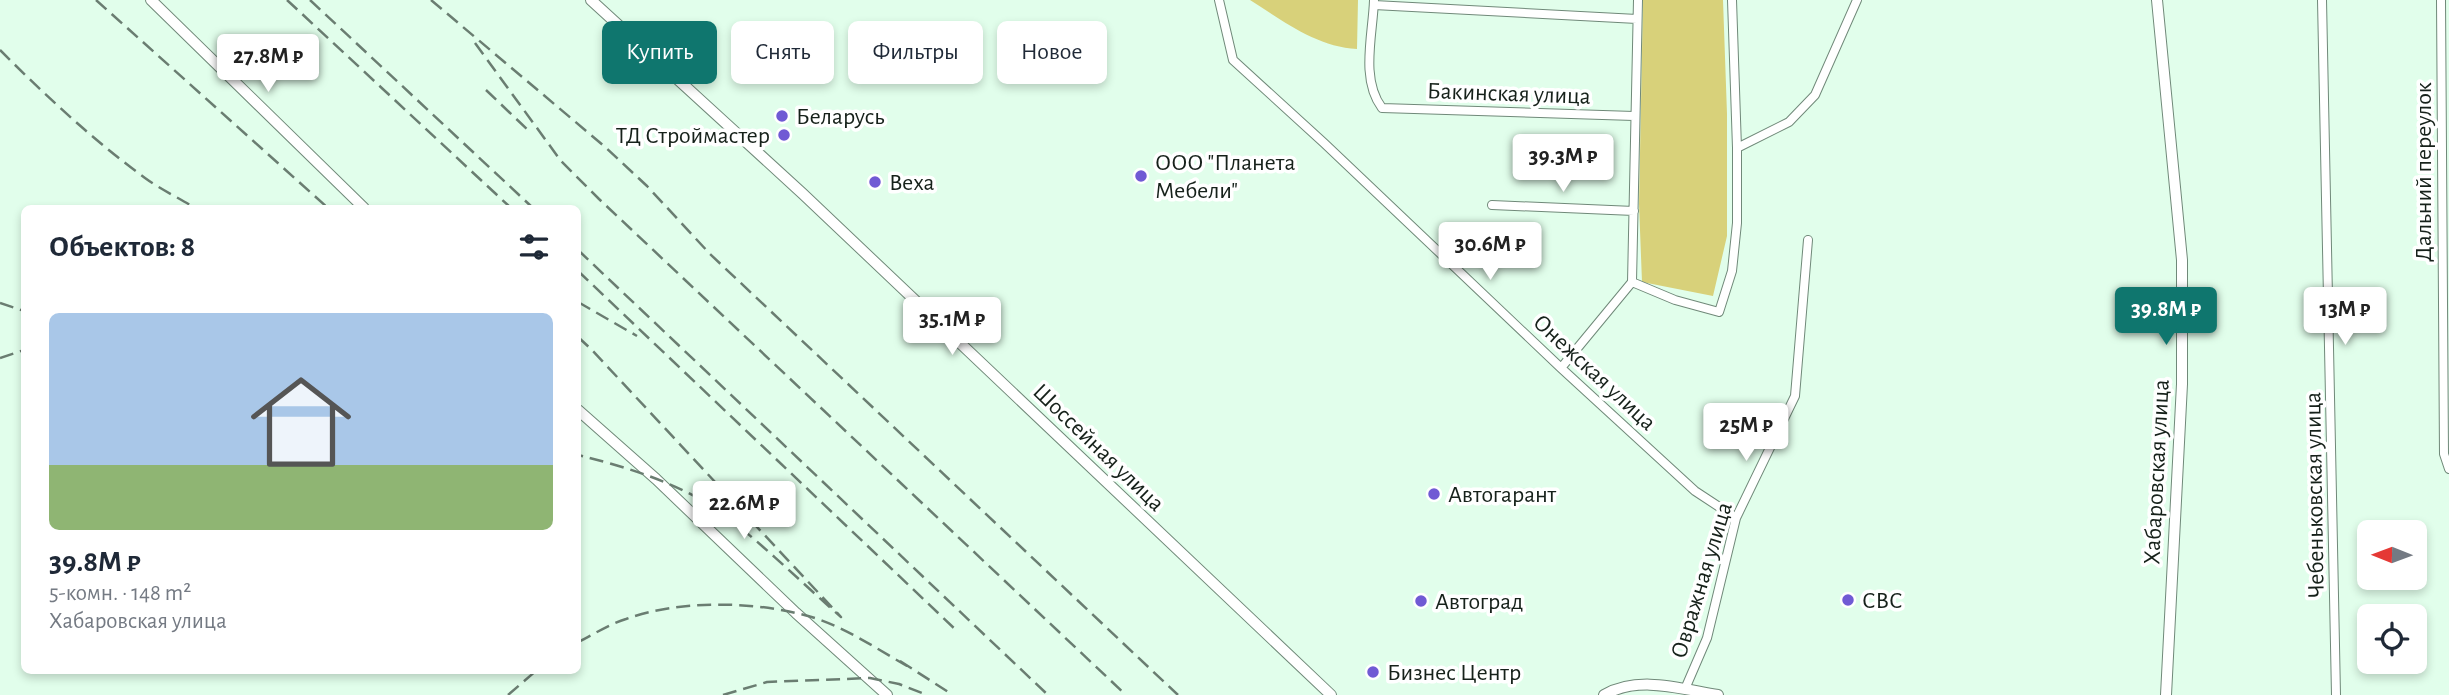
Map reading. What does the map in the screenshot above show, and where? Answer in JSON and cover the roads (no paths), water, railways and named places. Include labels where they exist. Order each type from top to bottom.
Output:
[{"type":"street","points":[[151,0],[361,205]]},
{"type":"street","name":"Шоссейная улица","points":[[592,0],[803,194],[1331,695]]},
{"type":"street","name":"Онежская улица","points":[[1219,0],[1233,60],[1695,491],[1736,519]]},
{"type":"street","points":[[1561,368],[1632,282],[1638,0]]},
{"type":"street","points":[[1632,282],[1675,300],[1719,312],[1732,271],[1737,223],[1732,0]]},
{"type":"street","points":[[1737,148],[1789,122],[1815,95],[1857,0]]},
{"type":"street","name":"Хабаровская улица","points":[[2157,0],[2182,260],[2182,384],[2166,695]]},
{"type":"street","name":"Чебеньковская улица","points":[[2322,0],[2336,695]]},
{"type":"street","name":"Дальний переулок","points":[[2441,0],[2444,454],[2449,469]]},
{"type":"street","points":[[1374,3],[1637,19]]},
{"type":"street","name":"Бакинская улица","points":[[1374,3],[1370,72],[1373,94],[1382,108],[1634,116]]},
{"type":"street","points":[[1492,205],[1634,211]]},
{"type":"street","name":"Овражная улица","points":[[1685,689],[1707,638],[1736,519],[1795,396],[1808,240]]},
{"type":"street","points":[[581,413],[887,695]]},
{"type":"street","points":[[1604,695],[1618,687],[1637,685],[1718,695]]},
{"type":"railway","points":[[96,0],[325,205]]},
{"type":"railway","points":[[287,0],[508,205]]},
{"type":"railway","points":[[310,0],[530,205]]},
{"type":"railway","points":[[431,0],[604,146],[647,186],[710,254],[1178,695]]},
{"type":"railway","points":[[475,43],[561,161],[1126,695]]},
{"type":"railway","points":[[0,50],[107,148],[151,182],[190,205]]},
{"type":"railway","points":[[486,90],[531,133]]},
{"type":"railway","points":[[581,253],[1048,695]]},
{"type":"railway","points":[[581,274],[956,630]]},
{"type":"railway","points":[[0,303],[21,310]]},
{"type":"railway","points":[[581,304],[637,336]]},
{"type":"railway","points":[[581,340],[841,617],[756,541],[711,506],[656,478],[581,456]]},
{"type":"railway","points":[[0,358],[21,351]]},
{"type":"railway","points":[[581,640],[620,621],[645,613],[688,606],[755,606],[796,613],[825,622],[907,666]]},
{"type":"railway","points":[[900,661],[953,695]]},
{"type":"railway","points":[[508,695],[532,674]]},
{"type":"railway","points":[[723,695],[767,682],[870,678],[899,684],[927,695]]},
{"type":"place","name":"Беларусь","points":[[782,116]]},
{"type":"place","name":"ТД Строймастер","points":[[784,135]]},
{"type":"place","name":"ООО \"Планета Мебели\"","points":[[1141,176]]},
{"type":"place","name":"Веха","points":[[875,182]]},
{"type":"place","name":"Автогарант","points":[[1434,494]]},
{"type":"place","name":"СВС","points":[[1848,600]]},
{"type":"place","name":"Автоград","points":[[1421,601]]},
{"type":"place","name":"Бизнес Центр","points":[[1373,672]]}]
